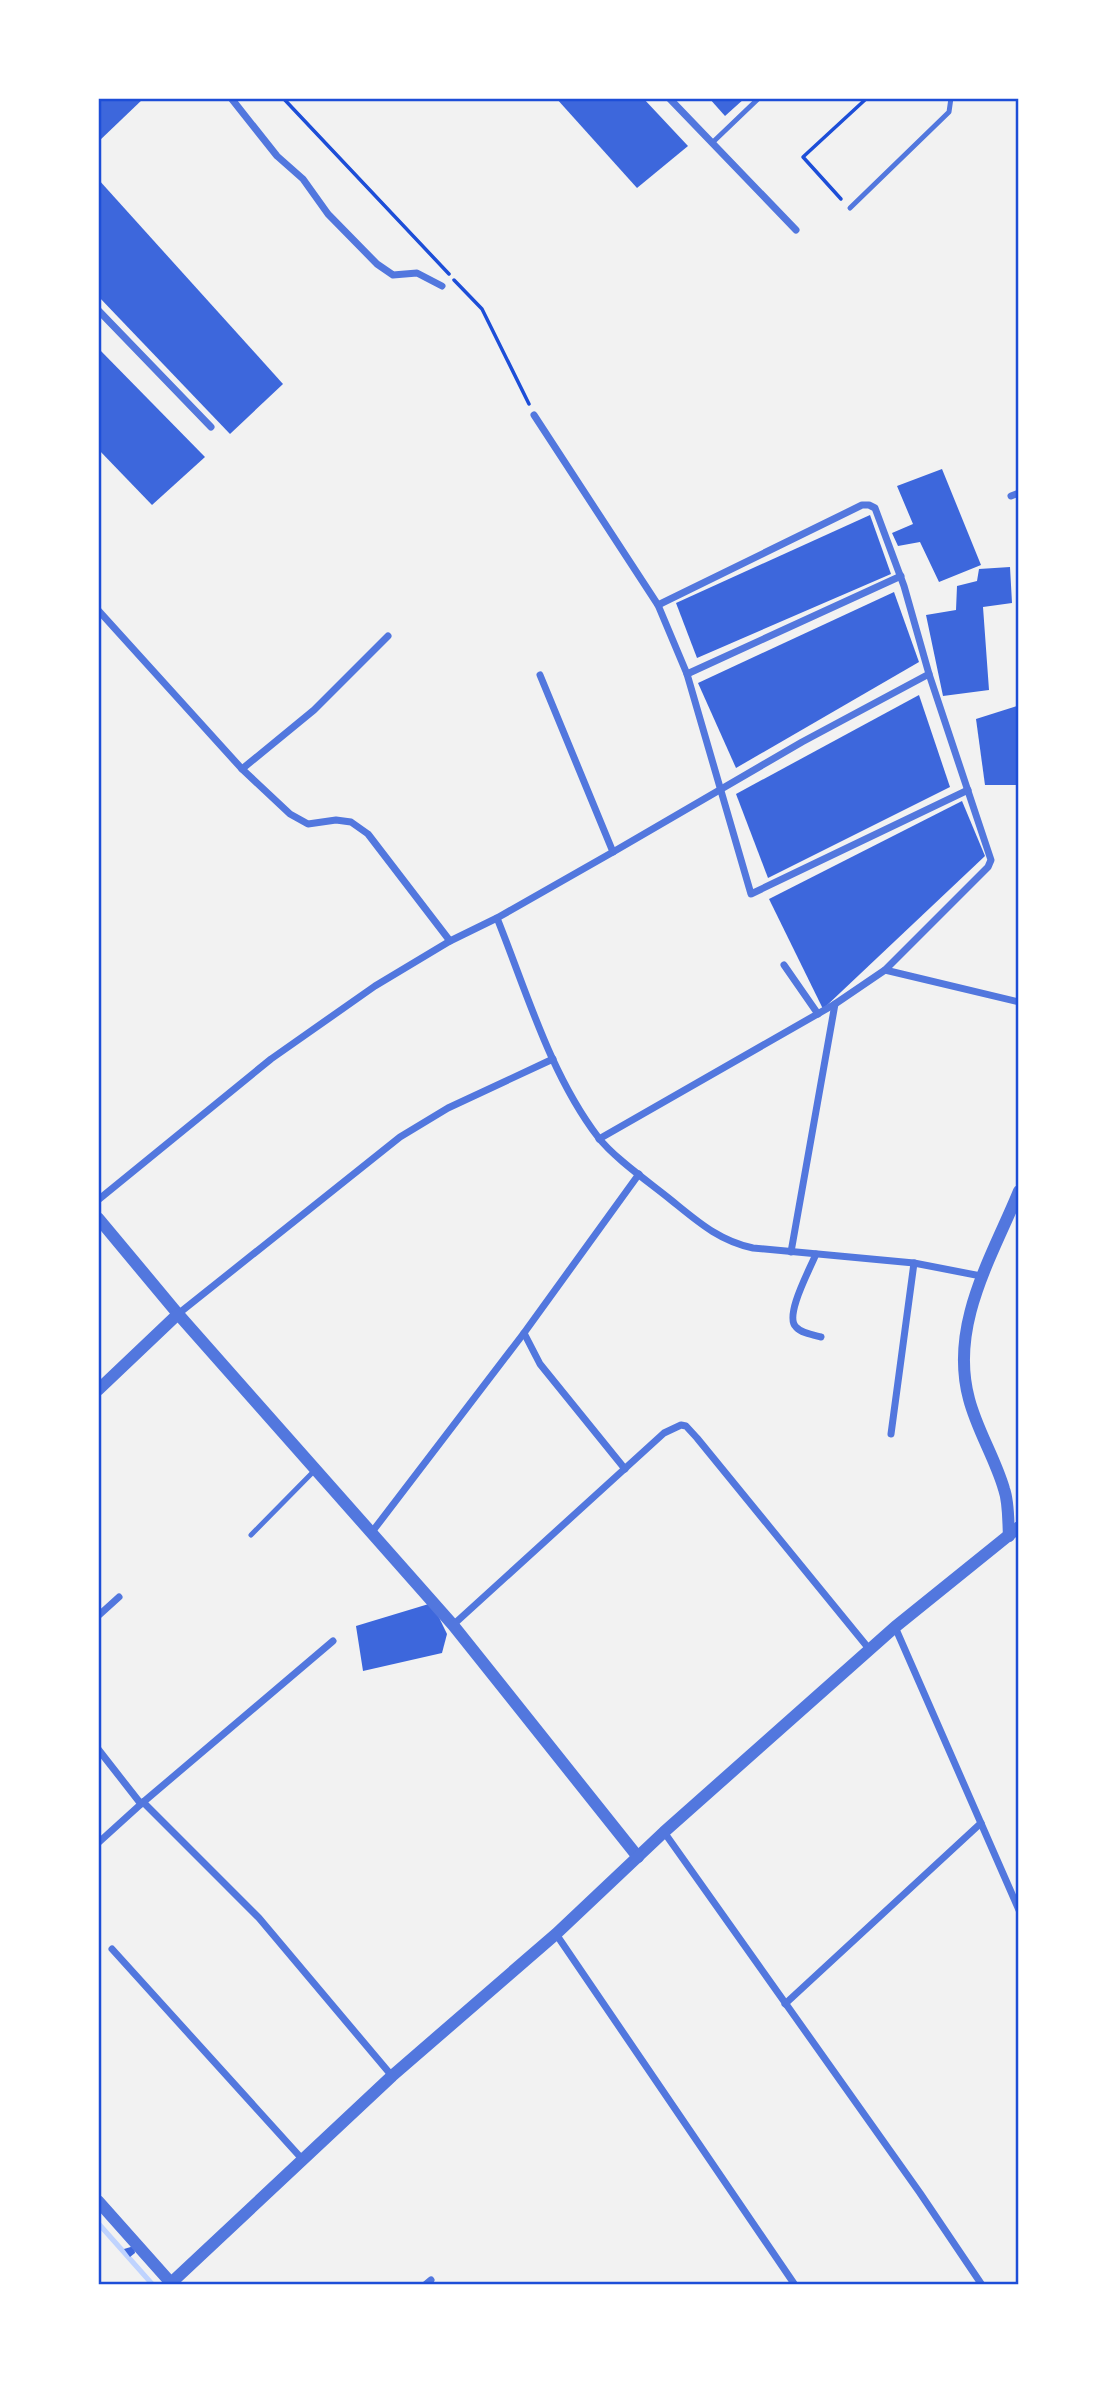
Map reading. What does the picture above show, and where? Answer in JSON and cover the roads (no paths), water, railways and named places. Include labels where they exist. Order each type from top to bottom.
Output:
[{"type":"street","points":[[231,98],[277,156],[303,178],[328,215],[377,264],[393,275],[417,273],[442,286]]},
{"type":"street","points":[[669,98],[796,230]]},
{"type":"street","points":[[98,310],[211,427]]},
{"type":"street","points":[[534,415],[658,605],[687,674],[751,894],[968,790]]},
{"type":"street","points":[[1010,496],[1019,493]]},
{"type":"street","points":[[599,1139],[835,1004],[885,970],[988,867],[991,860],[929,674],[901,576],[875,508],[862,505],[658,605]]},
{"type":"street","points":[[687,674],[901,576]]},
{"type":"street","points":[[98,610],[242,769],[290,814],[308,824],[336,820],[351,822],[368,834],[450,942]]},
{"type":"street","points":[[242,769],[314,710],[388,636]]},
{"type":"street","points":[[98,1200],[271,1059],[374,986],[802,742],[929,674]]},
{"type":"street","points":[[540,676],[613,852]]},
{"type":"street","points":[[497,918],[553,1059],[571,1096],[599,1139],[709,1230],[733,1244],[914,1263],[981,1276]]},
{"type":"street","points":[[784,965],[818,1014]]},
{"type":"street","points":[[885,970],[1019,1002]]},
{"type":"street","points":[[791,1252],[835,1004]]},
{"type":"street","points":[[98,1390],[178,1314],[400,1137],[448,1108],[553,1059]]},
{"type":"street","points":[[372,1532],[524,1333],[639,1174]]},
{"type":"street","points":[[98,2201],[171,2284],[392,2076],[556,1934],[664,1832],[895,1627],[1014,1532],[1005,1491],[970,1401],[963,1346],[981,1276],[1019,1194]]},
{"type":"street","points":[[98,1218],[178,1314],[453,1625],[638,1857]]},
{"type":"street","points":[[816,1254],[792,1312],[792,1322],[797,1329],[821,1338]]},
{"type":"street","points":[[891,1434],[914,1263]]},
{"type":"street","points":[[524,1333],[540,1364],[625,1469]]},
{"type":"street","points":[[453,1625],[664,1433],[677,1425],[686,1426],[870,1650]]},
{"type":"street","points":[[98,1616],[119,1597]]},
{"type":"street","points":[[895,1627],[1019,1910]]},
{"type":"street","points":[[98,1843],[333,1641]]},
{"type":"street","points":[[98,1749],[142,1803],[259,1918],[392,2076]]},
{"type":"street","points":[[785,2004],[981,1823]]},
{"type":"street","points":[[664,1832],[920,2193],[982,2285]]},
{"type":"street","points":[[556,1934],[795,2285]]},
{"type":"street","points":[[112,1949],[303,2160]]},
{"type":"lane","points":[[712,143],[758,98]]},
{"type":"lane","points":[[850,208],[949,112],[951,98]]},
{"type":"lane","points":[[251,1535],[316,1469]]},
{"type":"waterway","points":[[98,2223],[153,2285]]}]
